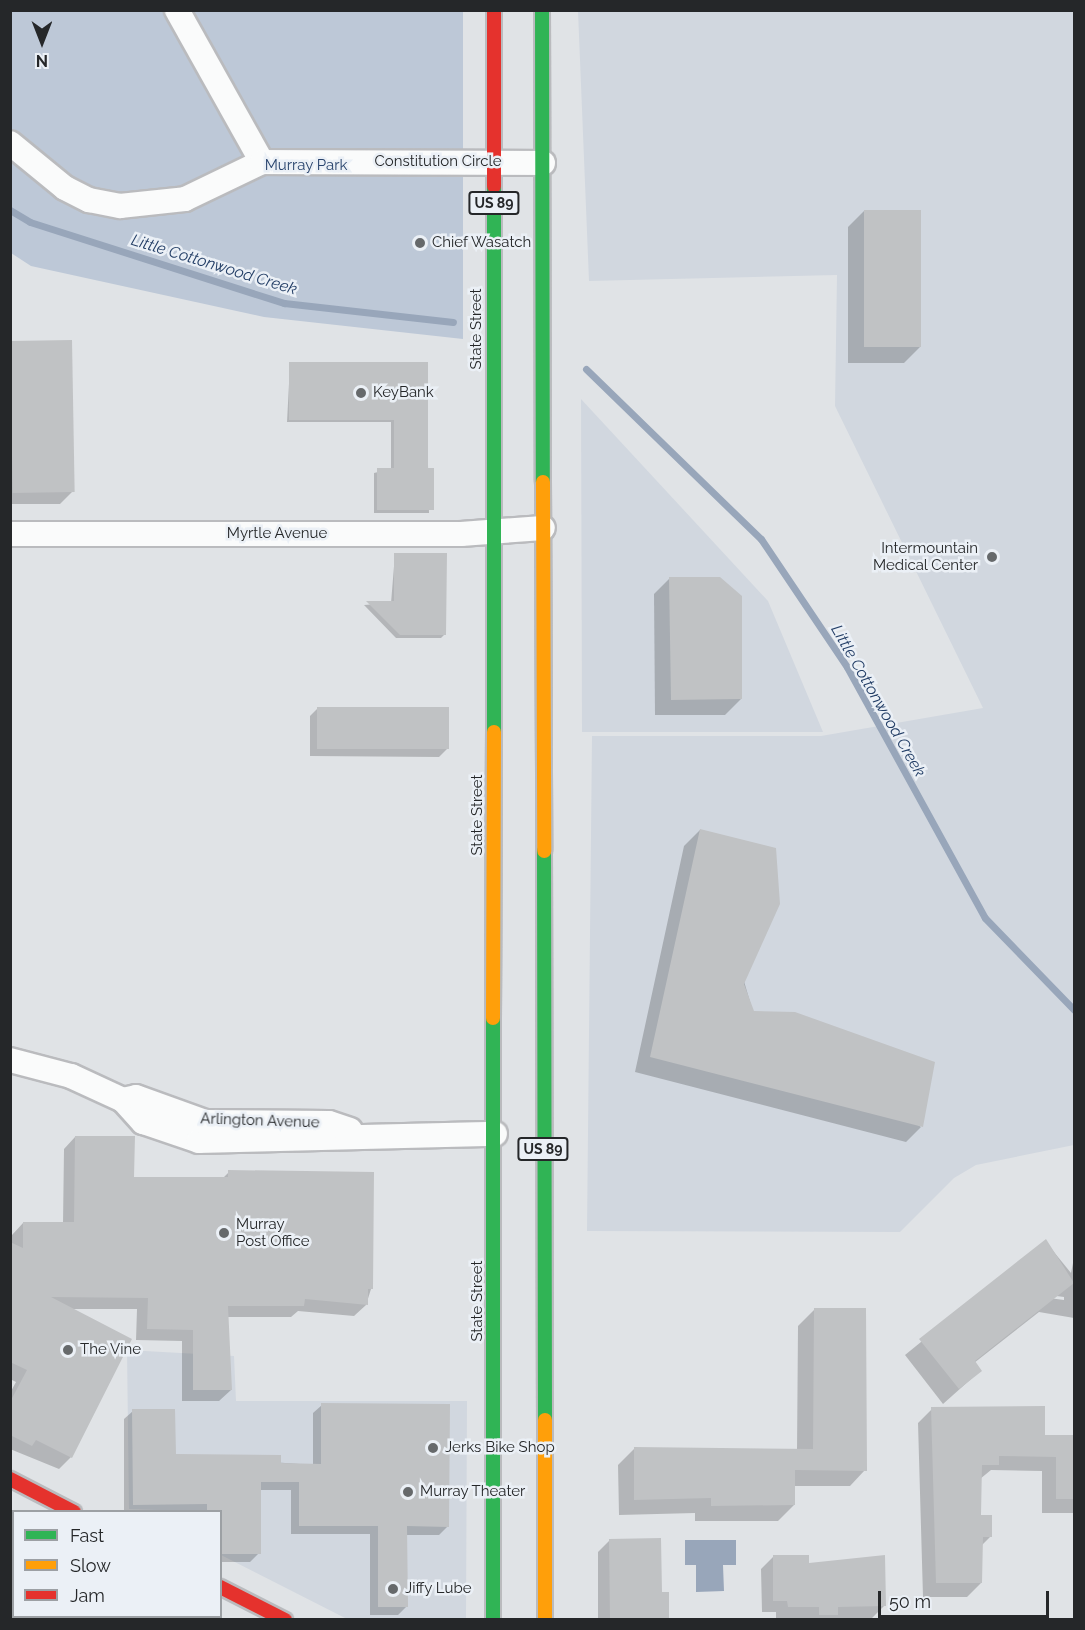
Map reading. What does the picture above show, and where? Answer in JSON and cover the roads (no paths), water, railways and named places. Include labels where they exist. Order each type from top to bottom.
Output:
[{"type":"main road","name":"State Street","points":[[493,1620],[494,10]]},
{"type":"main road","name":"US 89","points":[[542,10],[545,1620]]},
{"type":"main road","points":[[10,1479],[70,1510]]},
{"type":"main road","points":[[222,1588],[285,1620]]},
{"type":"street","points":[[177,10],[262,162]]},
{"type":"street","name":"Constitution Circle","points":[[10,143],[65,188],[89,200],[120,206],[185,199],[262,162],[543,163]]},
{"type":"street","name":"Myrtle Avenue","points":[[10,534],[494,531],[543,528]]},
{"type":"street","name":"Arlington Avenue","points":[[10,1059],[71,1076],[123,1100],[136,1097],[205,1122],[329,1124],[364,1134],[495,1134]]},
{"type":"waterway","name":"Little Cottonwood Creek","points":[[10,210],[30,222],[284,303],[453,322]]},
{"type":"waterway","name":"Little Cottonwood Creek","points":[[586,369],[761,539],[847,667],[985,918],[1074,1010]]},
{"type":"place","name":"Chief Wasatch","points":[[420,243]]},
{"type":"place","name":"KeyBank","points":[[361,393]]},
{"type":"place","name":"Intermountain Medical Center","points":[[992,557]]},
{"type":"place","name":"Murray Post Office","points":[[224,1233]]},
{"type":"place","name":"The Vine","points":[[68,1350]]},
{"type":"place","name":"Jerks Bike Shop","points":[[433,1448]]},
{"type":"place","name":"Murray Theater","points":[[408,1492]]},
{"type":"place","name":"Jiffy Lube","points":[[393,1589]]},
{"type":"park label","name":"Murray Park","points":[[306,166]]}]
